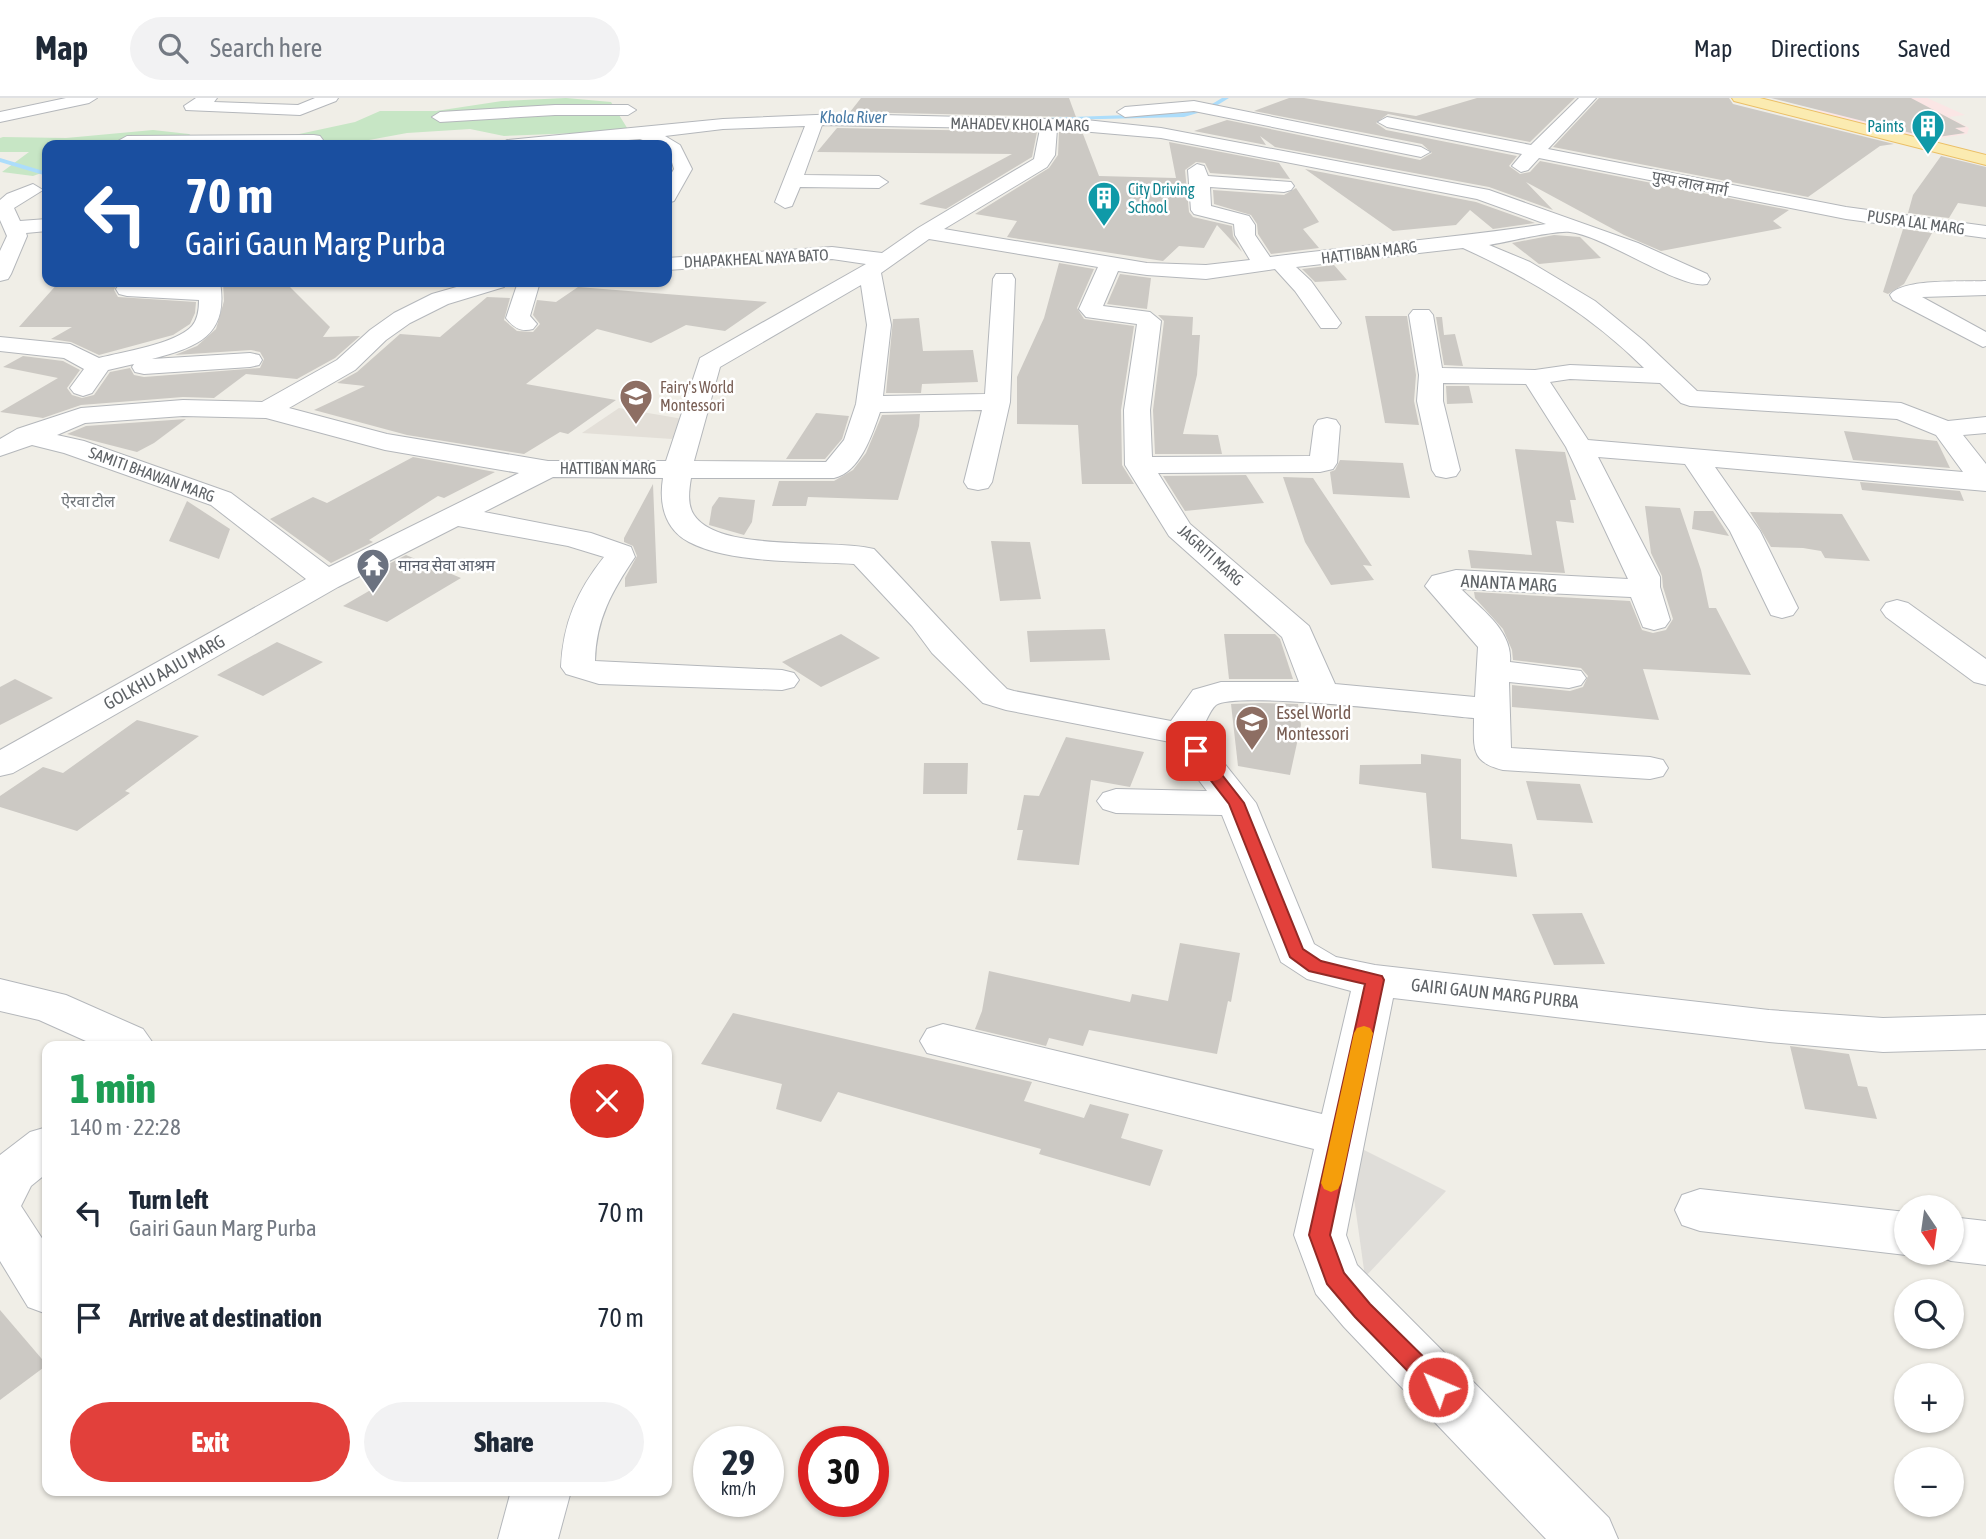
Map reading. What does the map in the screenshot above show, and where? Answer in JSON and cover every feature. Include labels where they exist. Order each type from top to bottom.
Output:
[{"type":"main road","points":[[1740,98],[1986,160]]},
{"type":"street","points":[[0,119],[88,98]]},
{"type":"street","points":[[209,98],[192,106],[300,110]]},
{"type":"street","points":[[258,140],[300,110],[330,98]]},
{"type":"street","points":[[1588,98],[1534,152],[1482,194],[1575,225],[1659,258],[1699,279]]},
{"type":"street","points":[[1086,120],[1184,106],[1210,109],[1441,157]]},
{"type":"street","points":[[440,117],[555,110],[636,119],[665,140]]},
{"type":"street","points":[[967,143],[983,116]]},
{"type":"street","name":"MAHADEV KHOLA MARG","points":[[636,119],[723,124],[983,116],[1049,124],[1086,120],[1237,145],[1482,194]]},
{"type":"street","points":[[532,140],[636,119]]},
{"type":"street","points":[[785,202],[815,121]]},
{"type":"street","name":"पुस्प लाल मार्ग","points":[[1387,122],[1846,213]]},
{"type":"street","name":"HATTIBAN MARG","points":[[327,580],[548,468],[679,468],[709,363],[878,265],[925,232],[1041,163],[1046,155],[1049,124]]},
{"type":"street","points":[[672,184],[683,169],[673,155]]},
{"type":"street","points":[[1284,186],[1198,175],[1201,210],[1242,220],[1245,235],[1272,264],[1303,286],[1329,323]]},
{"type":"street","points":[[792,181],[879,182]]},
{"type":"street","points":[[0,274],[17,236],[4,207],[14,198],[33,191]]},
{"type":"street","name":"PUSPA LAL MARG","points":[[1846,213],[1986,232]]},
{"type":"street","points":[[12,228],[42,225]]},
{"type":"street","name":"HATTIBAN MARG","points":[[925,232],[1033,253],[1182,272],[1206,272],[1381,249],[1466,242],[1575,225]]},
{"type":"street","points":[[1466,242],[1555,284],[1587,306],[1669,376],[1690,398],[1884,408],[1915,415],[1945,429],[1986,482]]},
{"type":"street","name":"DHAPAKHEAL NAYA BATO","points":[[672,264],[832,253],[878,265]]},
{"type":"street","points":[[1111,263],[1091,311],[1148,318],[1147,357],[1138,410],[1139,465],[1320,464],[1323,463],[1327,426]]},
{"type":"street","points":[[878,265],[879,325],[869,404],[857,441],[834,470],[679,468],[675,505],[686,525],[702,538],[736,546],[863,555],[923,619],[944,646],[995,696],[1182,734],[1205,697],[1222,691],[1321,693],[1474,708],[1492,687],[1569,678]]},
{"type":"street","points":[[1982,267],[1901,295],[1983,340]]},
{"type":"street","points":[[978,482],[997,402],[1004,279]]},
{"type":"street","points":[[81,416],[73,405],[96,368],[197,334],[210,310],[210,288],[127,289],[128,287]]},
{"type":"street","points":[[267,410],[346,365],[378,335],[402,318],[440,299],[480,287]]},
{"type":"street","points":[[525,324],[518,318],[527,287]]},
{"type":"street","points":[[1421,315],[1431,375],[1430,401],[1446,470]]},
{"type":"street","points":[[0,344],[70,351],[96,368],[250,360]]},
{"type":"street","points":[[1431,375],[1535,377],[1547,373],[1570,372],[1669,376]]},
{"type":"street","points":[[1535,377],[1549,403],[1580,447],[1644,578],[1654,620]]},
{"type":"street","points":[[869,404],[997,402]]},
{"type":"street","points":[[0,448],[81,416],[183,408],[267,410],[385,442],[548,468]]},
{"type":"street","points":[[1945,429],[1986,425]]},
{"type":"street","name":"SAMITI BHAWAN MARG","points":[[0,428],[35,436],[157,475],[221,499],[327,580]]},
{"type":"street","points":[[1580,447],[1986,482]]},
{"type":"street","points":[[1694,457],[1745,531],[1782,608]]},
{"type":"street","name":"JAGRITI MARG","points":[[1139,465],[1179,530],[1276,612],[1297,634],[1321,693]]},
{"type":"street","points":[[454,516],[586,541],[614,548],[620,553],[584,610],[578,635],[578,667],[599,674],[782,680]]},
{"type":"street","name":"ANANTA MARG","points":[[1492,687],[1495,647],[1493,642],[1443,590],[1443,583],[1473,579],[1619,589],[1644,587]]},
{"type":"street","name":"GOLKHU AAJU MARG","points":[[0,765],[327,580]]},
{"type":"street","points":[[1897,610],[1986,675]]},
{"type":"street","points":[[1492,687],[1492,747],[1495,755],[1503,759],[1650,768]]},
{"type":"street","name":"GAIRI GAUN MARG PURBA","points":[[1182,734],[1237,803],[1296,952],[1316,966],[1375,980],[1769,1026],[1883,1035],[1986,1032]]},
{"type":"street","points":[[1116,801],[1237,803]]},
{"type":"street","points":[[1375,980],[1320,1235],[1335,1278],[1363,1310],[1588,1539]]},
{"type":"street","points":[[0,995],[50,1006],[127,1041]]},
{"type":"street","points":[[943,1041],[1341,1137]]},
{"type":"street","points":[[0,1199],[12,1172],[42,1150]]},
{"type":"street","points":[[1700,1210],[1894,1233]]},
{"type":"street","points":[[0,1216],[42,1283]]},
{"type":"street","points":[[1964,1240],[1986,1243]]},
{"type":"street","points":[[528,1539],[540,1496]]},
{"type":"shaded area","points":[[1831,98],[1927,98],[1965,115],[1949,117],[1969,128],[1967,134],[1921,141],[1807,113],[1830,107]]},
{"type":"shaded area","name":"Fairy's World Montessori","points":[[619,408],[683,419],[672,439],[582,433]]},
{"type":"shaded area","points":[[1346,1141],[1446,1191],[1365,1277]]},
{"type":"green space","points":[[566,98],[611,102],[629,131],[504,136],[470,129],[407,133],[369,140],[271,140],[355,122],[380,111],[436,111],[502,101]]},
{"type":"green space","points":[[153,130],[189,134],[198,140],[42,140],[42,173],[33,176],[2,172],[29,152],[0,152],[0,138],[3,137],[66,138]]},
{"type":"building","points":[[861,98],[1069,98],[1076,117],[850,112]]},
{"type":"building","points":[[1289,98],[1304,98],[1416,116],[1477,98],[1575,98],[1530,142],[1388,114],[1376,123],[1386,130],[1517,156],[1509,166],[1520,174],[1530,172],[1540,161],[1789,210],[1773,221],[1782,228],[1661,251],[1624,235],[1526,182],[1553,210],[1489,187],[1275,147],[1260,136],[1266,145],[1194,131],[1227,120],[1420,160],[1432,153],[1422,144],[1254,111]]},
{"type":"building","points":[[1599,98],[1729,98],[1733,104],[1894,144],[1880,146],[1808,197],[1553,147]]},
{"type":"building","points":[[1771,98],[1911,98],[1966,127],[1955,128],[1965,133],[1931,138]]},
{"type":"building","points":[[837,128],[1037,132],[1032,157],[946,209],[919,204],[1012,154],[817,152]]},
{"type":"building","points":[[1059,132],[1083,134],[1099,176],[1176,178],[1169,142],[1279,163],[1290,179],[1210,173],[1205,163],[1196,162],[1185,170],[1189,212],[1193,217],[1232,226],[1233,236],[1242,252],[1217,225],[1204,248],[1179,246],[1163,261],[1007,237],[1017,221],[975,214],[1049,168],[1058,155]]},
{"type":"building","points":[[1941,156],[1986,167],[1986,207],[1958,203],[1949,218],[1908,213],[1913,195]]},
{"type":"building","points":[[1305,169],[1476,202],[1535,223],[1493,229],[1470,210],[1456,225],[1393,231]]},
{"type":"building","points":[[1296,188],[1319,222],[1303,229],[1319,248],[1271,254],[1258,234],[1257,224],[1251,215],[1214,204],[1213,190],[1284,195]]},
{"type":"building","points":[[1903,229],[1932,233],[1904,284],[1888,294],[1883,292]]},
{"type":"building","points":[[1554,235],[1580,237],[1601,258],[1539,264],[1512,243]]},
{"type":"building","points":[[1059,263],[1094,269],[1077,308],[1084,319],[1134,326],[1121,410],[1122,465],[1134,484],[1082,484],[1078,425],[1017,424],[1017,377],[1044,318]]},
{"type":"building","points":[[1334,265],[1347,280],[1315,282],[1302,269]]},
{"type":"building","points":[[1120,274],[1151,278],[1147,309],[1107,304]]},
{"type":"building","points":[[55,287],[116,287],[114,290],[118,297],[196,302],[190,324],[173,335],[99,355],[71,342],[51,339],[72,327],[19,327]]},
{"type":"building","points":[[223,287],[290,287],[330,327],[323,337],[360,336],[335,358],[297,379],[246,374],[214,398],[183,397],[81,405],[43,418],[0,412],[58,378],[3,367],[23,356],[63,361],[80,370],[67,388],[72,395],[82,398],[94,395],[110,372],[130,368],[134,375],[144,377],[260,368],[264,359],[260,352],[251,350],[175,355],[197,346],[216,329],[224,301]]},
{"type":"building","points":[[578,287],[767,302],[725,331],[686,325],[651,343],[597,329],[526,384],[616,400],[568,434],[560,432],[524,454],[407,435],[314,410],[365,386],[337,383],[357,372],[400,334],[440,337],[487,297],[510,298],[504,320],[517,331],[533,332],[540,324],[533,315],[537,300],[556,302]]},
{"type":"building","points":[[1158,315],[1193,317],[1192,335],[1200,335],[1197,375],[1183,434],[1218,435],[1222,454],[1155,454],[1153,410],[1164,321]]},
{"type":"building","points":[[1365,316],[1407,316],[1416,375],[1414,401],[1419,425],[1385,423]]},
{"type":"building","points":[[1436,317],[1442,317],[1444,335],[1455,334],[1463,366],[1444,365]]},
{"type":"building","points":[[919,318],[923,351],[973,350],[978,382],[922,384],[921,393],[886,393],[893,319]]},
{"type":"building","points":[[1446,386],[1469,386],[1473,403],[1447,404]]},
{"type":"building","points":[[816,413],[849,416],[842,439],[825,459],[786,459]]},
{"type":"building","points":[[920,414],[898,500],[808,497],[806,506],[772,506],[779,481],[834,481],[853,470],[866,453],[882,415]]},
{"type":"building","points":[[186,419],[137,452],[67,434],[86,426]]},
{"type":"building","points":[[1844,431],[1937,441],[1950,468],[1853,460]]},
{"type":"building","points":[[1515,449],[1565,452],[1576,500],[1570,500],[1574,523],[1556,521],[1565,573],[1471,568],[1468,550],[1532,555]]},
{"type":"building","points":[[413,457],[495,472],[444,498],[438,496],[369,540],[373,542],[331,563],[270,519],[313,497],[327,503]]},
{"type":"building","points":[[1340,460],[1403,463],[1410,498],[1333,494],[1330,472],[1335,470]]},
{"type":"building","points":[[1246,475],[1264,503],[1185,511],[1163,476]]},
{"type":"building","points":[[1283,477],[1313,478],[1372,566],[1363,565],[1374,580],[1331,585],[1305,542]]},
{"type":"building","points":[[1860,482],[1960,491],[1964,501],[1862,490]]},
{"type":"building","points":[[653,484],[657,583],[625,587],[625,578],[637,556],[633,546],[624,542],[624,538]]},
{"type":"building","points":[[719,497],[755,500],[752,522],[744,535],[709,525],[712,507]]},
{"type":"building","points":[[187,501],[230,529],[219,559],[169,541]]},
{"type":"building","points":[[1645,506],[1680,508],[1701,570],[1709,608],[1716,608],[1751,675],[1643,669],[1659,720],[1512,707],[1512,685],[1570,691],[1583,687],[1588,676],[1581,668],[1513,660],[1512,650],[1503,629],[1475,598],[1474,592],[1630,601],[1642,630],[1653,633],[1666,630],[1673,619],[1662,576],[1651,553]]},
{"type":"building","points":[[1694,511],[1713,511],[1729,536],[1692,529]]},
{"type":"building","points":[[1750,512],[1842,514],[1870,561],[1825,558],[1821,551],[1803,548],[1771,547]]},
{"type":"building","points":[[991,541],[1030,542],[1041,599],[1000,601]]},
{"type":"building","points":[[406,555],[461,578],[387,622],[343,606],[381,584],[364,577]]},
{"type":"building","points":[[1105,629],[1110,660],[1030,662],[1027,631]]},
{"type":"building","points":[[841,634],[880,658],[821,687],[782,662]]},
{"type":"building","points":[[1224,634],[1275,634],[1280,639],[1293,679],[1229,679]]},
{"type":"building","points":[[277,642],[323,662],[263,696],[217,675]]},
{"type":"building","points":[[15,679],[53,698],[0,725],[0,687]]},
{"type":"building","points":[[1231,704],[1298,704],[1301,725],[1290,775],[1238,766]]},
{"type":"building","points":[[137,720],[199,736],[125,791],[130,793],[77,831],[0,807],[0,796],[43,767],[63,773]]},
{"type":"building","points":[[1066,737],[1144,752],[1130,787],[1091,780],[1079,865],[1017,860],[1023,830],[1017,830],[1024,795],[1039,796]]},
{"type":"building","points":[[1421,754],[1461,759],[1461,839],[1512,844],[1517,877],[1432,868],[1426,793],[1359,784],[1360,765],[1421,764]]},
{"type":"building","points":[[924,763],[968,763],[967,794],[923,794]]},
{"type":"building","points":[[1526,781],[1580,784],[1593,823],[1537,820]]},
{"type":"building","points":[[1582,913],[1605,964],[1554,965],[1532,914]]},
{"type":"building","points":[[1180,943],[1240,953],[1231,1002],[1228,1001],[1217,1054],[1089,1030],[1083,1046],[1049,1038],[1046,1046],[975,1029],[982,1011],[989,971],[1130,1002],[1132,994],[1168,1001]]},
{"type":"building","points":[[733,1013],[1032,1082],[1024,1101],[1084,1118],[1090,1104],[1129,1114],[1121,1138],[1163,1150],[1150,1186],[1039,1154],[1041,1149],[838,1092],[821,1122],[776,1109],[782,1084],[701,1064]]},
{"type":"building","points":[[1790,1046],[1849,1054],[1858,1086],[1867,1087],[1877,1119],[1805,1109]]},
{"type":"building","points":[[0,1310],[42,1359],[42,1369],[0,1400]]},
{"type":"waterway","name":"Khola River","points":[[1020,119],[1184,115],[1209,108],[1226,98]]},
{"type":"waterway","name":"Khola River","points":[[0,160],[42,173]]},
{"type":"slow traffic","points":[[1331,1183],[1364,1033]]},
{"type":"place","name":"Paints","points":[[1928,156]]},
{"type":"place","name":"City Driving School","points":[[1104,228]]},
{"type":"place","name":"Fairy's World Montessori","points":[[636,426]]},
{"type":"place","name":"मानव सेवा आश्रम","points":[[373,595]]},
{"type":"place","name":"Essel World Montessori","points":[[1252,752]]},
{"type":"district","name":"ऐरवा टोल","points":[[88,501]]},
{"type":"route","points":[[1196,751],[1237,803],[1296,952],[1303,960],[1316,966],[1375,980],[1320,1235],[1335,1278],[1438,1387]]}]
